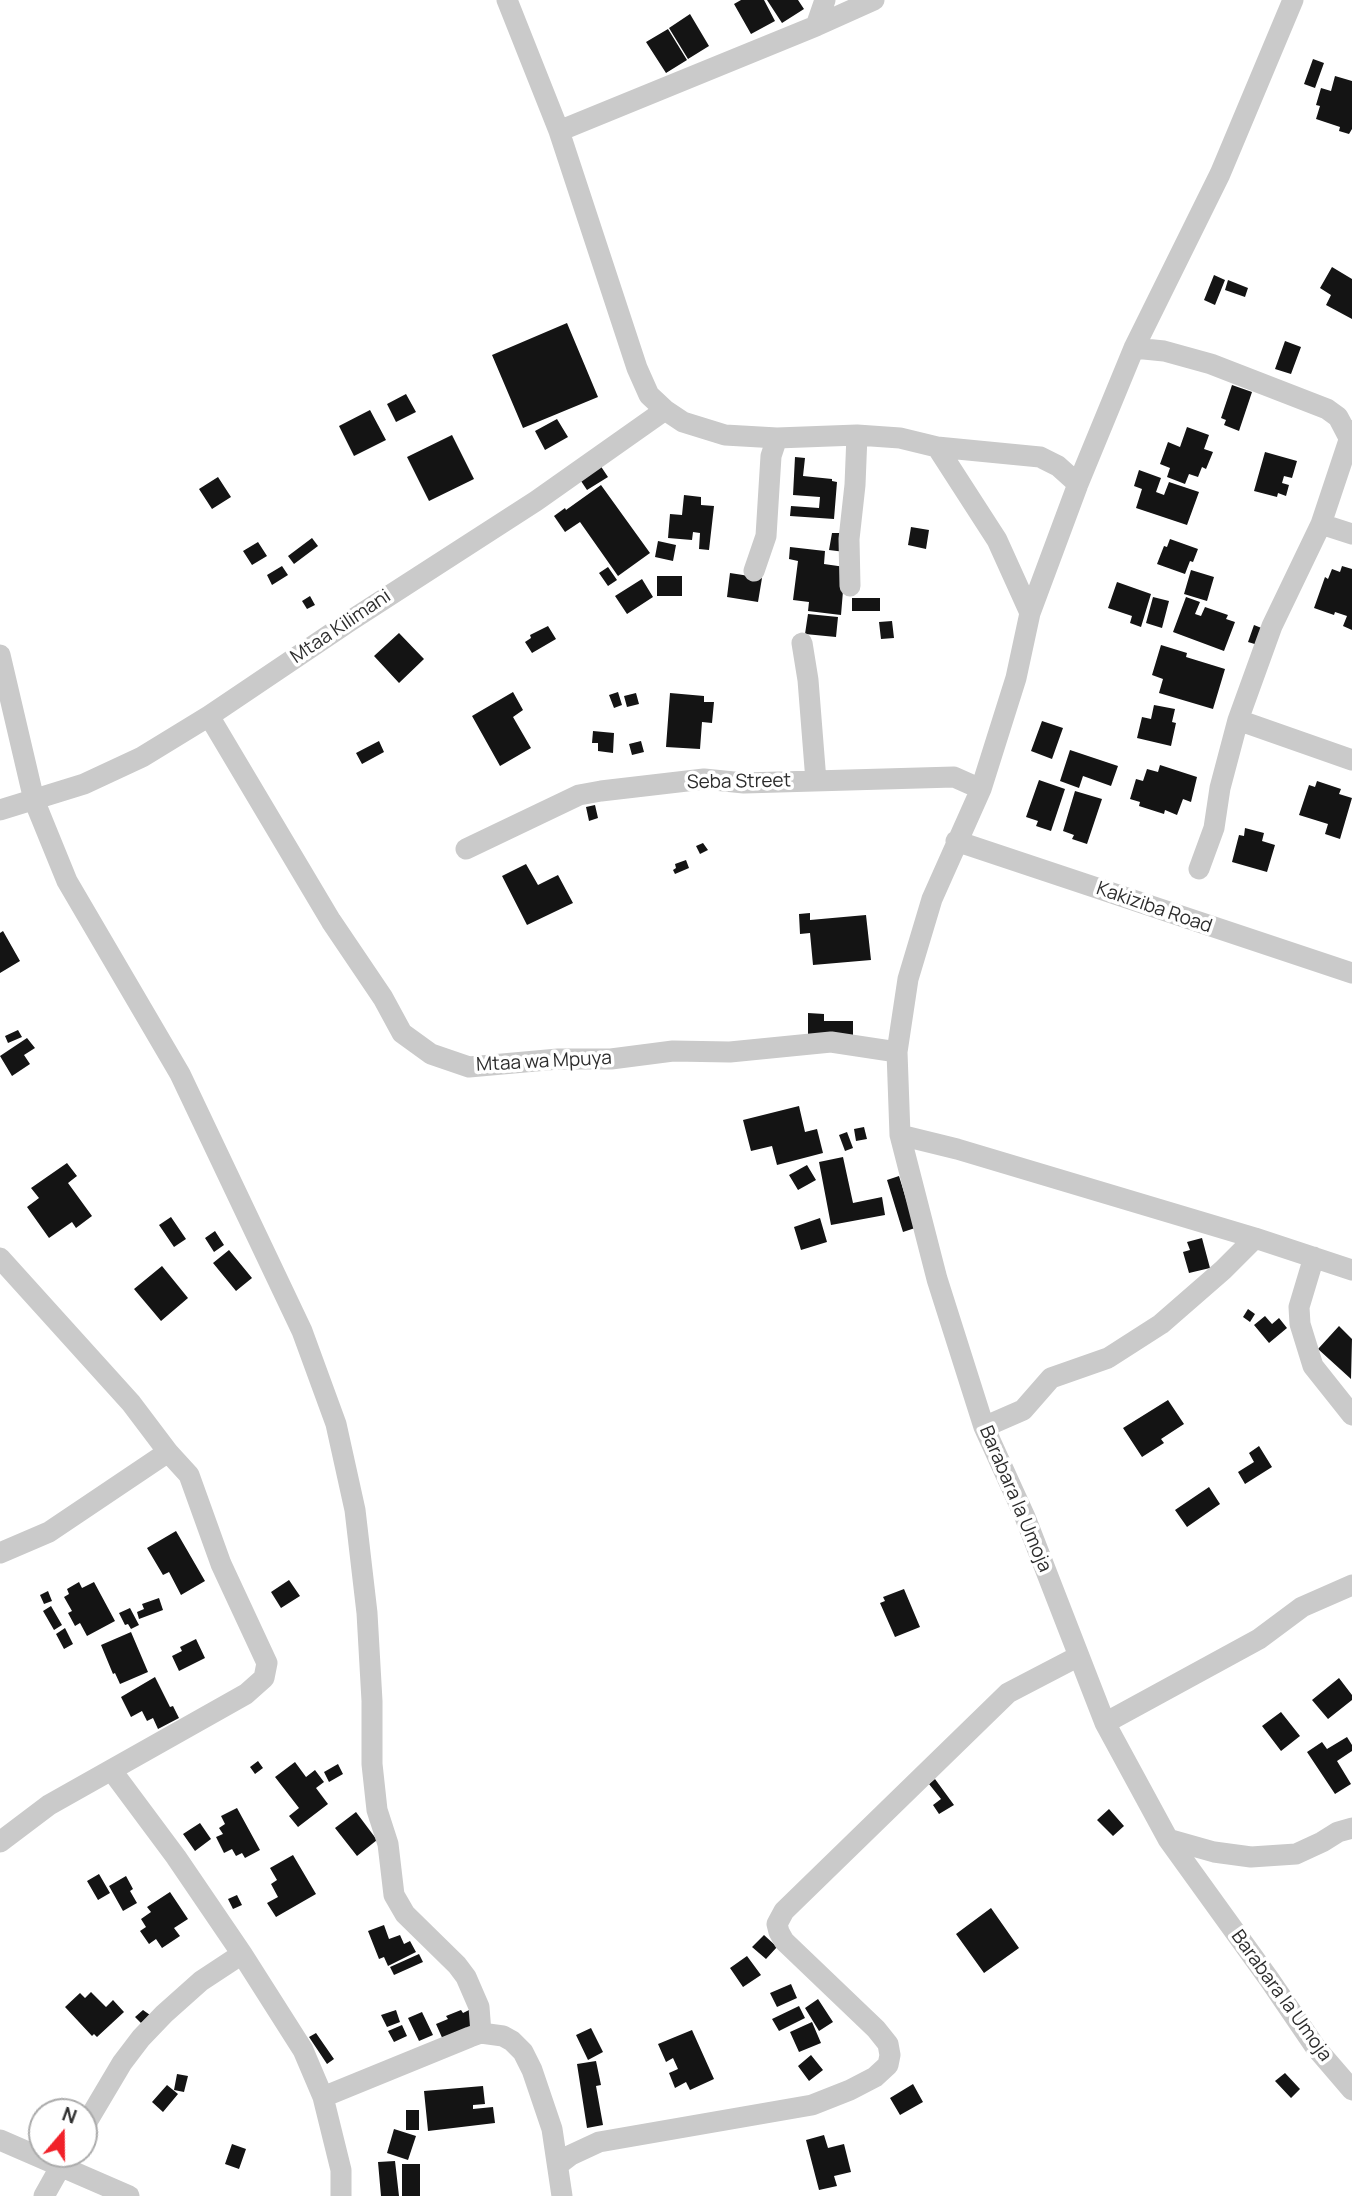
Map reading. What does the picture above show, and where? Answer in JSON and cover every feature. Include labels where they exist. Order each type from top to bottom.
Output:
[{"type":"street","points":[[507,0],[559,131],[636,368],[649,396],[664,410],[683,422],[725,435],[777,438],[857,435],[900,438],[937,447],[1040,457],[1058,466],[1078,484]]},
{"type":"street","points":[[816,26],[825,0]]},
{"type":"street","points":[[559,131],[874,0]]},
{"type":"street","name":"Barabara la Umoja","points":[[1293,0],[1220,174],[1133,348],[1078,484],[1030,614],[1016,678],[981,789],[932,899],[908,979],[897,1052],[900,1135],[937,1279],[984,1427],[1025,1517],[1105,1723],[1168,1839],[1316,2048],[1352,2090]]},
{"type":"street","points":[[1133,348],[1164,351],[1211,364],[1327,409],[1338,417],[1351,435],[1321,524],[1272,626],[1238,720],[1220,788],[1214,828],[1199,869]]},
{"type":"street","name":"Mtaa Kilimani","points":[[0,810],[84,784],[142,757],[209,716],[536,501],[664,410]]},
{"type":"street","points":[[850,586],[849,539],[857,435]]},
{"type":"street","points":[[754,571],[766,536],[771,456],[777,438]]},
{"type":"street","points":[[937,447],[997,540],[1030,614]]},
{"type":"street","points":[[1321,524],[1352,534]]},
{"type":"street","points":[[802,643],[808,680],[816,781]]},
{"type":"street","points":[[0,655],[34,800],[67,881],[180,1074],[302,1331],[336,1424],[355,1510],[368,1613],[374,1787],[377,1810],[388,1844],[394,1895],[405,1914],[466,1976],[479,2007],[481,2034]]},
{"type":"street","name":"Mtaa wa Mpuya","points":[[209,716],[331,921],[383,998],[402,1033],[431,1054],[469,1067],[558,1059],[611,1059],[673,1051],[730,1052],[831,1042],[897,1052]]},
{"type":"street","points":[[1238,720],[1352,760]]},
{"type":"street","name":"Seba Street","points":[[466,849],[579,795],[704,779],[744,782],[954,777],[981,789]]},
{"type":"street","name":"Kakiziba Road","points":[[956,841],[1352,974]]},
{"type":"street","points":[[900,1135],[957,1149],[1255,1238],[1352,1270]]},
{"type":"street","points":[[984,1427],[1023,1410],[1051,1378],[1108,1359],[1161,1324],[1255,1238]]},
{"type":"street","points":[[1314,1257],[1299,1307],[1300,1324],[1313,1366],[1352,1415]]},
{"type":"street","points":[[0,1258],[131,1403],[189,1475],[221,1564],[265,1654],[267,1671],[261,1682],[246,1694],[49,1805],[0,1842]]},
{"type":"street","points":[[0,1553],[49,1532],[168,1452]]},
{"type":"street","points":[[1105,1723],[1259,1639],[1302,1607],[1352,1585]]},
{"type":"street","points":[[558,2165],[571,2155],[599,2142],[812,2105],[850,2091],[875,2077],[888,2065],[888,2043],[785,1941],[777,1924],[784,1912],[1007,1693],[1079,1657]]},
{"type":"street","points":[[112,1771],[176,1857],[303,2050],[323,2097],[341,2170],[341,2196]]},
{"type":"street","points":[[1168,1839],[1214,1852],[1251,1857],[1296,1854],[1338,1832],[1352,1829]]},
{"type":"street","points":[[98,2103],[122,2063],[164,2014],[201,1981],[242,1954]]},
{"type":"street","points":[[323,2097],[481,2034],[503,2036],[523,2052],[531,2070],[552,2129],[562,2196]]},
{"type":"street","points":[[0,2140],[28,2149]]},
{"type":"street","points":[[44,2196],[60,2168]]},
{"type":"street","points":[[78,2168],[129,2196]]},
{"type":"building","points":[[741,0],[764,0],[775,21],[751,34],[734,4]]},
{"type":"building","points":[[767,0],[798,0],[804,9],[782,23]]},
{"type":"building","points":[[690,14],[709,46],[688,59],[669,28]]},
{"type":"building","points":[[668,29],[687,60],[666,73],[646,42]]},
{"type":"building","points":[[1313,59],[1324,63],[1315,88],[1304,84]]},
{"type":"building","points":[[1335,76],[1352,81],[1352,129],[1349,134],[1339,131],[1340,127],[1316,119],[1320,106],[1316,105],[1321,88],[1331,91]]},
{"type":"building","points":[[1332,267],[1352,279],[1352,319],[1326,305],[1331,295],[1320,288]]},
{"type":"building","points":[[1214,275],[1225,280],[1215,305],[1204,300]]},
{"type":"building","points":[[1228,280],[1248,288],[1245,297],[1225,290]]},
{"type":"building","points":[[567,323],[598,397],[523,428],[492,355]]},
{"type":"building","points":[[1285,341],[1301,347],[1291,374],[1275,369]]},
{"type":"building","points":[[1232,385],[1252,392],[1239,431],[1224,425],[1226,420],[1221,418]]},
{"type":"building","points":[[406,394],[416,412],[396,422],[387,404]]},
{"type":"building","points":[[370,410],[386,440],[354,456],[339,426]]},
{"type":"building","points":[[557,419],[568,437],[545,450],[535,431]]},
{"type":"building","points":[[1187,427],[1209,435],[1204,449],[1213,452],[1206,469],[1202,467],[1198,477],[1189,474],[1185,484],[1167,477],[1170,468],[1160,464],[1168,442],[1180,447]]},
{"type":"building","points":[[452,435],[474,479],[429,501],[407,457]]},
{"type":"building","points":[[1265,452],[1297,461],[1292,478],[1284,476],[1282,483],[1289,485],[1286,496],[1278,493],[1277,497],[1254,491]]},
{"type":"building","points":[[795,457],[805,458],[803,476],[837,482],[834,519],[790,516],[791,506],[819,508],[820,497],[793,495]]},
{"type":"building","points":[[600,465],[608,477],[587,490],[579,478]]},
{"type":"building","points":[[1139,470],[1161,478],[1156,492],[1164,495],[1169,482],[1199,492],[1187,525],[1136,508],[1142,489],[1134,486]]},
{"type":"building","points":[[218,477],[231,497],[212,509],[199,489]]},
{"type":"building","points":[[601,485],[650,553],[618,576],[580,522],[565,532],[554,516]]},
{"type":"building","points":[[684,495],[701,497],[701,505],[714,506],[709,550],[699,549],[700,533],[693,532],[692,540],[668,538],[670,514],[682,515]]},
{"type":"building","points":[[911,527],[929,530],[926,549],[908,545]]},
{"type":"building","points":[[832,533],[844,533],[845,552],[829,550]]},
{"type":"building","points":[[312,538],[318,546],[294,564],[288,556]]},
{"type":"building","points":[[1170,539],[1198,549],[1185,574],[1157,564]]},
{"type":"building","points":[[658,541],[676,545],[673,561],[655,557]]},
{"type":"building","points":[[258,542],[267,556],[252,565],[243,551]]},
{"type":"building","points":[[790,547],[825,551],[824,564],[845,567],[841,615],[808,611],[809,602],[793,600],[798,561],[789,559]]},
{"type":"building","points":[[282,566],[288,575],[272,585],[267,575]]},
{"type":"building","points":[[1342,566],[1352,569],[1352,630],[1343,626],[1347,616],[1314,608],[1325,577],[1328,579],[1332,569],[1340,572]]},
{"type":"building","points":[[608,567],[617,580],[608,586],[599,573]]},
{"type":"building","points":[[1191,570],[1214,577],[1207,601],[1184,594]]},
{"type":"building","points":[[730,573],[762,578],[758,602],[727,597]]},
{"type":"building","points":[[657,576],[682,576],[682,596],[657,596]]},
{"type":"building","points":[[642,579],[653,597],[627,614],[615,596]]},
{"type":"building","points":[[1117,582],[1151,594],[1141,627],[1130,623],[1132,616],[1108,608]]},
{"type":"building","points":[[310,596],[315,605],[307,609],[302,601]]},
{"type":"building","points":[[1153,597],[1169,601],[1162,628],[1146,623]]},
{"type":"building","points":[[1186,597],[1200,602],[1195,614],[1201,616],[1205,607],[1228,615],[1226,619],[1235,622],[1224,651],[1173,632]]},
{"type":"building","points":[[852,598],[880,598],[880,611],[852,611]]},
{"type":"building","points":[[808,614],[838,617],[836,637],[805,634]]},
{"type":"building","points":[[892,621],[894,638],[881,639],[879,622]]},
{"type":"building","points":[[1254,625],[1264,629],[1258,645],[1248,642]]},
{"type":"building","points":[[548,626],[556,639],[532,653],[525,642],[531,638],[530,635]]},
{"type":"building","points":[[399,633],[424,659],[399,683],[374,656]]},
{"type":"building","points":[[1161,645],[1187,653],[1186,657],[1225,669],[1213,709],[1159,693],[1163,679],[1152,675]]},
{"type":"building","points":[[513,692],[523,710],[513,717],[531,748],[500,766],[472,716]]},
{"type":"building","points":[[618,692],[622,705],[614,708],[609,695]]},
{"type":"building","points":[[636,693],[639,704],[627,707],[624,696]]},
{"type":"building","points":[[670,693],[704,696],[704,702],[714,702],[712,723],[702,722],[700,749],[666,747]]},
{"type":"building","points":[[1154,705],[1175,709],[1172,722],[1176,723],[1171,746],[1137,738],[1142,717],[1151,719]]},
{"type":"building","points":[[1042,721],[1063,728],[1052,759],[1031,751]]},
{"type":"building","points":[[593,731],[614,733],[613,753],[598,751],[598,743],[592,743]]},
{"type":"building","points":[[379,741],[384,752],[362,764],[356,753]]},
{"type":"building","points":[[641,741],[644,752],[632,755],[629,744]]},
{"type":"building","points":[[1070,750],[1118,766],[1111,786],[1083,776],[1079,788],[1060,781]]},
{"type":"building","points":[[1160,765],[1197,777],[1191,802],[1183,799],[1177,815],[1139,806],[1140,802],[1130,799],[1136,779],[1143,781],[1147,769],[1158,772]]},
{"type":"building","points":[[1039,780],[1065,789],[1051,831],[1036,826],[1038,821],[1026,817]]},
{"type":"building","points":[[1317,781],[1341,789],[1339,794],[1352,798],[1340,839],[1325,834],[1328,824],[1299,815],[1309,785],[1315,787]]},
{"type":"building","points":[[1075,791],[1102,799],[1087,844],[1072,839],[1074,835],[1063,831]]},
{"type":"building","points":[[595,805],[598,818],[589,821],[586,807]]},
{"type":"building","points":[[1245,828],[1264,833],[1262,841],[1275,845],[1267,872],[1232,862],[1239,835],[1244,836]]},
{"type":"building","points":[[703,843],[708,850],[700,854],[696,846]]},
{"type":"building","points":[[686,860],[689,868],[675,874],[675,864]]},
{"type":"building","points":[[526,864],[538,885],[558,875],[573,903],[527,925],[502,876]]},
{"type":"building","points":[[810,913],[810,920],[866,915],[871,960],[813,965],[810,933],[800,934],[799,914]]},
{"type":"building","points":[[3,931],[20,961],[0,973],[0,933]]},
{"type":"building","points":[[808,1013],[824,1014],[824,1021],[853,1021],[853,1037],[808,1036]]},
{"type":"building","points":[[18,1030],[22,1037],[8,1043],[5,1036]]},
{"type":"building","points":[[27,1038],[35,1048],[24,1055],[30,1064],[12,1076],[0,1056]]},
{"type":"building","points":[[799,1106],[805,1132],[817,1129],[823,1153],[777,1165],[772,1146],[751,1151],[743,1120]]},
{"type":"building","points":[[864,1127],[867,1139],[856,1141],[854,1129]]},
{"type":"building","points":[[847,1132],[853,1148],[845,1151],[839,1135]]},
{"type":"building","points":[[843,1157],[853,1203],[882,1197],[885,1215],[831,1225],[819,1162]]},
{"type":"building","points":[[67,1163],[77,1176],[68,1183],[92,1216],[76,1228],[72,1222],[49,1238],[27,1207],[39,1198],[31,1188]]},
{"type":"building","points":[[807,1165],[816,1180],[798,1190],[789,1175]]},
{"type":"building","points":[[899,1176],[915,1228],[903,1232],[887,1180]]},
{"type":"building","points":[[171,1217],[186,1239],[174,1247],[159,1225]]},
{"type":"building","points":[[820,1218],[827,1242],[801,1250],[794,1227]]},
{"type":"building","points":[[215,1231],[224,1245],[214,1252],[205,1238]]},
{"type":"building","points":[[1202,1238],[1210,1268],[1189,1273],[1183,1252],[1190,1250],[1187,1242]]},
{"type":"building","points":[[229,1250],[252,1278],[236,1291],[213,1263]]},
{"type":"building","points":[[162,1266],[188,1298],[161,1321],[134,1289]]},
{"type":"building","points":[[1248,1309],[1255,1314],[1250,1322],[1243,1317]]},
{"type":"building","points":[[1265,1316],[1272,1324],[1279,1318],[1287,1328],[1269,1343],[1254,1325]]},
{"type":"building","points":[[1339,1326],[1352,1339],[1351,1379],[1318,1349]]},
{"type":"building","points":[[1168,1400],[1184,1424],[1161,1439],[1164,1443],[1142,1457],[1123,1428]]},
{"type":"building","points":[[1259,1446],[1272,1467],[1245,1484],[1238,1472],[1254,1462],[1249,1453]]},
{"type":"building","points":[[1209,1487],[1220,1504],[1187,1527],[1175,1510]]},
{"type":"building","points":[[176,1531],[205,1581],[181,1595],[169,1572],[163,1575],[147,1548]]},
{"type":"building","points":[[289,1580],[300,1596],[281,1608],[271,1592]]},
{"type":"building","points":[[79,1582],[82,1588],[94,1582],[115,1621],[87,1636],[80,1623],[75,1626],[68,1613],[72,1611],[64,1597],[69,1594],[67,1589]]},
{"type":"building","points":[[904,1589],[920,1627],[895,1637],[880,1603],[885,1601],[883,1597]]},
{"type":"building","points":[[48,1591],[52,1601],[44,1604],[40,1595]]},
{"type":"building","points":[[159,1598],[163,1610],[139,1619],[137,1612],[144,1609],[142,1604]]},
{"type":"building","points":[[51,1606],[62,1625],[54,1630],[43,1611]]},
{"type":"building","points":[[130,1608],[139,1625],[131,1629],[128,1624],[125,1625],[119,1613]]},
{"type":"building","points":[[65,1628],[73,1644],[64,1649],[56,1634]]},
{"type":"building","points":[[131,1632],[148,1672],[120,1684],[101,1645]]},
{"type":"building","points":[[196,1639],[205,1658],[179,1671],[172,1656],[182,1651],[180,1647]]},
{"type":"building","points":[[155,1677],[170,1707],[173,1706],[179,1718],[158,1729],[153,1718],[147,1721],[142,1711],[131,1717],[121,1697]]},
{"type":"building","points":[[1339,1678],[1352,1695],[1352,1700],[1328,1719],[1312,1700]]},
{"type":"building","points":[[1281,1712],[1300,1736],[1281,1751],[1262,1726]]},
{"type":"building","points":[[1347,1737],[1352,1751],[1337,1761],[1351,1784],[1335,1794],[1307,1752],[1322,1742],[1327,1749]]},
{"type":"building","points":[[258,1761],[263,1768],[255,1774],[250,1767]]},
{"type":"building","points":[[295,1762],[306,1777],[315,1770],[324,1782],[316,1788],[328,1804],[298,1827],[289,1816],[299,1808],[275,1777]]},
{"type":"building","points":[[338,1764],[343,1774],[329,1782],[324,1772]]},
{"type":"building","points":[[935,1779],[954,1805],[939,1814],[933,1805],[941,1799],[929,1784]]},
{"type":"building","points":[[237,1808],[260,1850],[245,1858],[242,1853],[236,1856],[232,1849],[224,1853],[216,1837],[223,1834],[219,1828],[225,1824],[221,1816]]},
{"type":"building","points":[[1109,1809],[1124,1826],[1113,1836],[1097,1820]]},
{"type":"building","points":[[356,1812],[377,1840],[357,1856],[335,1828]]},
{"type":"building","points":[[200,1823],[211,1839],[195,1851],[183,1834]]},
{"type":"building","points":[[293,1855],[316,1894],[276,1917],[267,1903],[278,1897],[271,1884],[277,1880],[270,1868]]},
{"type":"building","points":[[99,1874],[110,1893],[98,1900],[87,1881]]},
{"type":"building","points":[[126,1876],[137,1903],[123,1911],[109,1886]]},
{"type":"building","points":[[170,1892],[188,1919],[174,1928],[180,1936],[162,1948],[156,1939],[149,1944],[140,1931],[146,1927],[141,1919],[151,1912],[147,1907]]},
{"type":"building","points":[[237,1895],[242,1905],[233,1909],[228,1899]]},
{"type":"building","points":[[991,1908],[1019,1948],[984,1973],[956,1934]]},
{"type":"building","points":[[384,1925],[389,1939],[400,1935],[404,1944],[410,1941],[416,1952],[388,1966],[384,1957],[379,1959],[368,1931]]},
{"type":"building","points":[[764,1935],[777,1947],[766,1959],[752,1947]]},
{"type":"building","points":[[419,1954],[423,1962],[394,1975],[390,1967]]},
{"type":"building","points":[[747,1956],[761,1975],[743,1987],[730,1968]]},
{"type":"building","points":[[791,1984],[797,1998],[777,2007],[770,1993]]},
{"type":"building","points":[[91,1992],[106,2007],[113,2000],[124,2012],[97,2037],[94,2034],[92,2036],[65,2007],[80,1993],[85,1998]]},
{"type":"building","points":[[818,1999],[833,2022],[819,2031],[805,2008]]},
{"type":"building","points":[[799,2006],[805,2018],[779,2031],[772,2019]]},
{"type":"building","points":[[473,2008],[480,2026],[444,2042],[436,2024],[448,2019],[446,2016]]},
{"type":"building","points":[[143,2010],[150,2015],[141,2023],[135,2017]]},
{"type":"building","points":[[396,2010],[400,2022],[387,2027],[381,2015]]},
{"type":"building","points":[[422,2012],[433,2035],[419,2041],[408,2018]]},
{"type":"building","points":[[812,2022],[821,2043],[799,2052],[790,2032]]},
{"type":"building","points":[[402,2025],[407,2036],[394,2042],[388,2031]]},
{"type":"building","points":[[591,2028],[603,2052],[588,2060],[576,2035]]},
{"type":"building","points":[[692,2030],[714,2079],[690,2090],[686,2082],[675,2088],[669,2073],[678,2069],[673,2058],[666,2062],[658,2044]]},
{"type":"building","points":[[316,2033],[334,2059],[327,2064],[309,2037]]},
{"type":"building","points":[[811,2055],[823,2070],[809,2081],[798,2066]]},
{"type":"building","points":[[596,2061],[601,2085],[596,2086],[603,2125],[587,2128],[577,2064]]},
{"type":"building","points":[[1285,2073],[1300,2089],[1291,2098],[1275,2081]]},
{"type":"building","points":[[177,2074],[188,2076],[184,2092],[174,2090]]},
{"type":"building","points":[[913,2084],[923,2102],[900,2115],[890,2098]]},
{"type":"building","points":[[167,2085],[178,2094],[163,2112],[152,2102]]},
{"type":"building","points":[[483,2086],[485,2104],[473,2105],[473,2109],[493,2107],[495,2123],[428,2131],[424,2091]]},
{"type":"building","points":[[406,2110],[419,2110],[419,2130],[406,2130]]},
{"type":"building","points":[[394,2129],[416,2136],[408,2160],[387,2153]]},
{"type":"building","points":[[824,2135],[828,2148],[844,2144],[851,2172],[834,2176],[837,2186],[819,2190],[806,2140]]},
{"type":"building","points":[[232,2144],[246,2149],[239,2169],[225,2164]]},
{"type":"building","points":[[395,2161],[399,2196],[381,2196],[378,2162]]},
{"type":"building","points":[[402,2164],[420,2164],[420,2196],[402,2196]]}]
